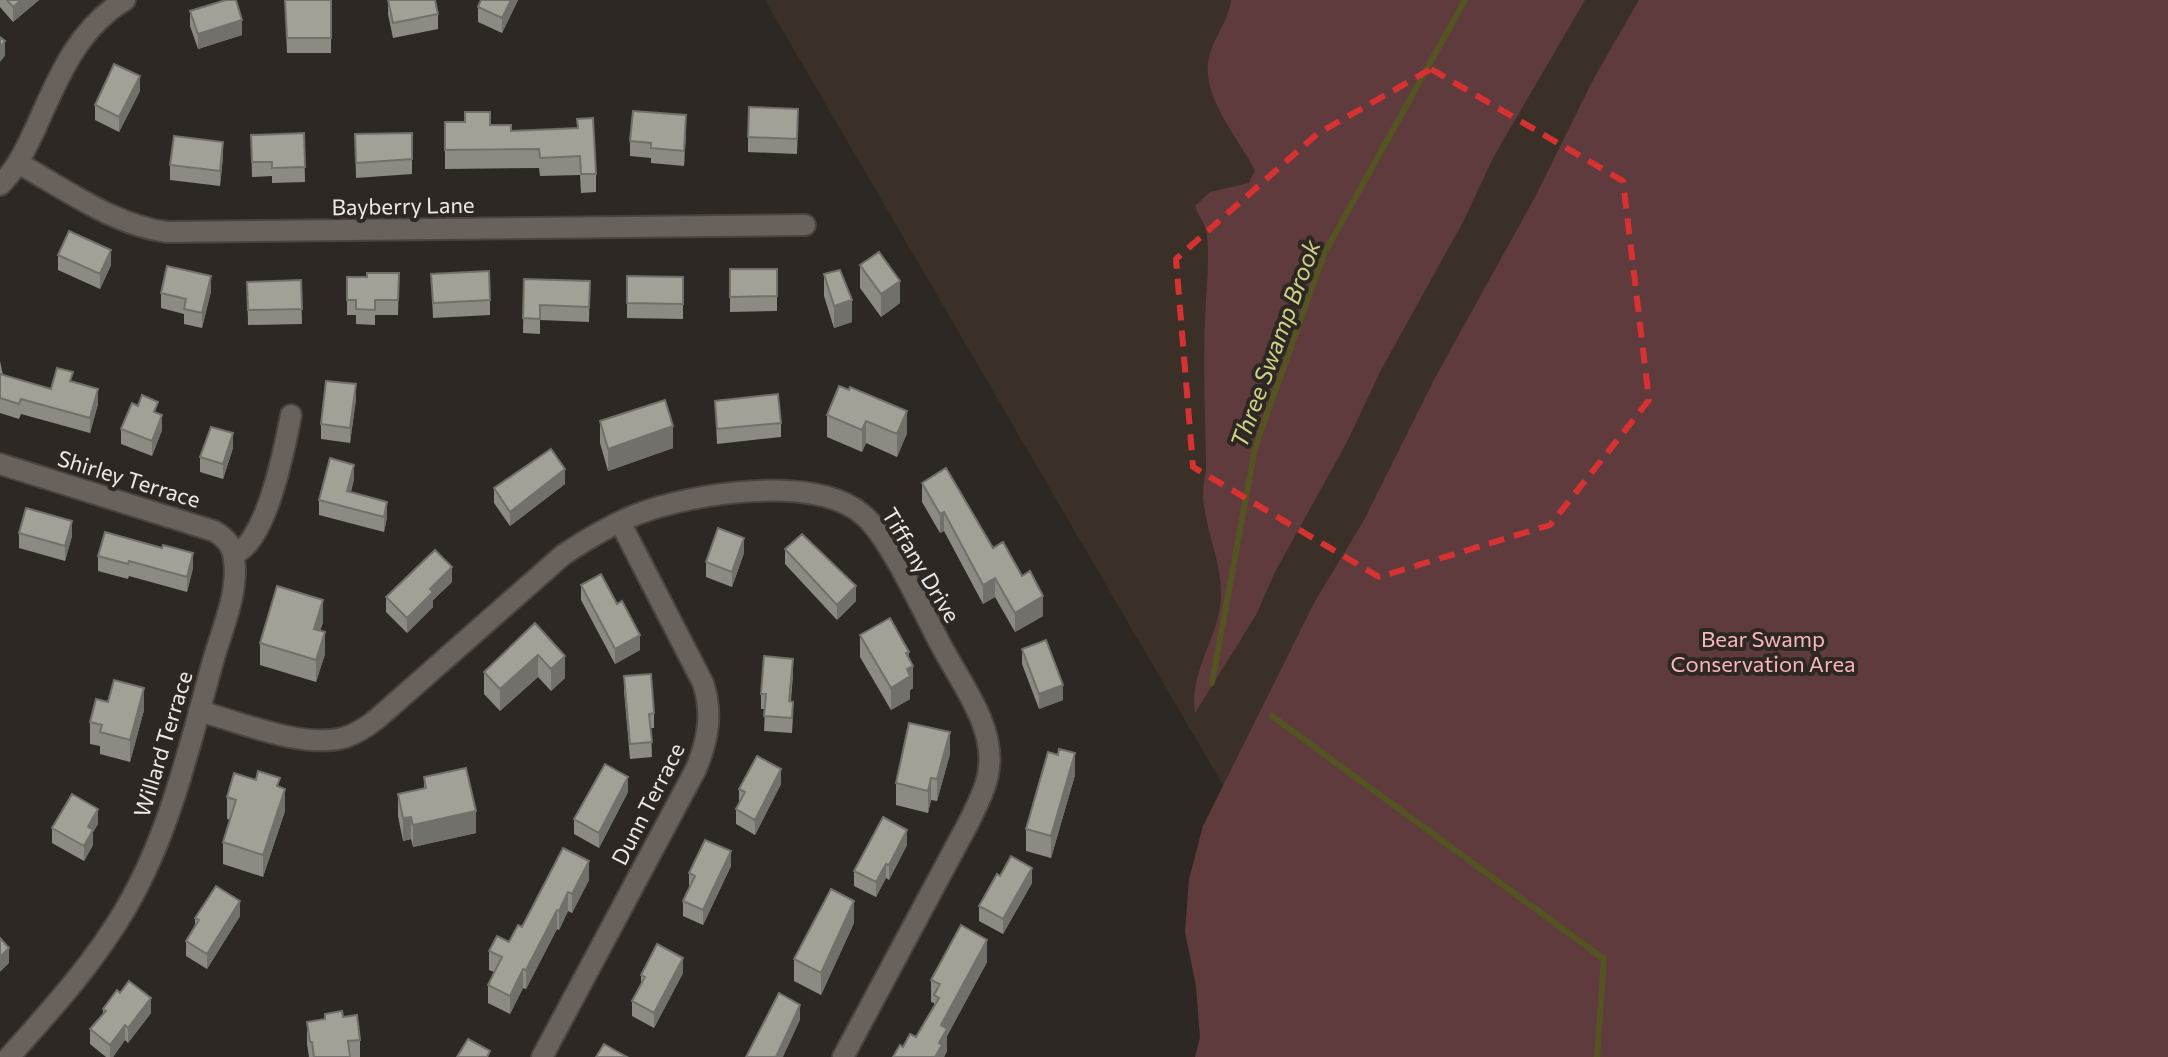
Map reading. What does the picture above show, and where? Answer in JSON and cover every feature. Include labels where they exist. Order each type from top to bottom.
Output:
[{"type":"street","points":[[0,185],[18,163],[68,57],[91,27],[125,0]]},
{"type":"street","name":"Bayberry Lane","points":[[18,163],[114,217],[139,227],[167,232],[805,225]]},
{"type":"street","points":[[233,554],[248,547],[260,523],[277,476],[291,415]]},
{"type":"street","name":"Shirley Terrace","points":[[0,464],[208,529],[225,539],[233,554]]},
{"type":"street","name":"Tiffany Drive","points":[[199,711],[309,740],[334,740],[357,732],[389,710],[549,566],[589,538],[620,522],[670,503],[742,493],[803,492],[830,497],[854,508],[865,515],[888,548],[980,719],[990,757],[983,791],[843,1057]]},
{"type":"street","name":"Dunn Terrace","points":[[542,1057],[696,769],[707,732],[709,707],[703,683],[620,522]]},
{"type":"street","name":"Willard Terrace","points":[[9,1057],[89,963],[135,894],[159,840],[199,711],[229,605],[234,575],[233,554]]},
{"type":"highlighted area","points":[[1431,69],[1623,181],[1649,400],[1550,525],[1379,577],[1193,467],[1176,259],[1317,134]]},
{"type":"shaded area","points":[[765,0],[1655,0],[1228,794]]},
{"type":"green space","points":[[1231,0],[1585,0],[1494,156],[1463,222],[1275,572],[1256,615],[1195,713],[1196,686],[1217,621],[1221,593],[1203,495],[1208,245],[1206,231],[1195,206],[1210,192],[1249,183],[1255,170],[1224,119],[1208,77],[1209,56]]},
{"type":"green space","name":"Bear Swamp Conservation Area","points":[[1639,0],[2168,0],[2168,1057],[1195,1057],[1200,1038],[1196,986],[1185,932],[1189,879],[1203,826],[1315,601],[1363,522],[1436,376],[1535,197],[1594,78]]},
{"type":"building","points":[[7,0],[21,0],[13,7]]},
{"type":"building","points":[[236,0],[242,20],[198,34],[190,11]]},
{"type":"building","points":[[285,0],[331,0],[331,38],[287,38]]},
{"type":"building","points":[[388,0],[435,0],[438,14],[393,23]]},
{"type":"building","points":[[481,0],[511,0],[502,18],[478,7]]},
{"type":"building","points":[[114,64],[140,76],[119,117],[95,105]]},
{"type":"building","points":[[749,107],[798,109],[797,139],[748,137]]},
{"type":"building","points":[[633,111],[686,115],[684,151],[651,148],[651,143],[630,141]]},
{"type":"building","points":[[465,112],[490,112],[490,125],[511,125],[511,131],[578,128],[577,119],[593,118],[596,174],[581,174],[580,156],[540,158],[539,149],[445,150],[445,122],[465,122]]},
{"type":"building","points":[[304,133],[305,167],[272,168],[272,162],[252,162],[251,135]]},
{"type":"building","points":[[412,133],[412,159],[356,163],[355,134]]},
{"type":"building","points":[[174,136],[223,142],[220,171],[170,165]]},
{"type":"building","points":[[69,231],[111,250],[100,274],[58,255]]},
{"type":"building","points":[[879,252],[900,281],[881,294],[860,265]]},
{"type":"building","points":[[167,266],[211,276],[202,313],[184,309],[186,299],[161,293]]},
{"type":"building","points":[[730,269],[777,269],[777,296],[730,297]]},
{"type":"building","points":[[840,270],[852,300],[834,306],[824,274]]},
{"type":"building","points":[[489,271],[490,300],[433,303],[431,274]]},
{"type":"building","points":[[367,273],[399,273],[398,300],[375,300],[375,310],[356,309],[356,300],[347,300],[347,277],[367,277]]},
{"type":"building","points":[[627,276],[683,277],[683,304],[627,303]]},
{"type":"building","points":[[524,279],[590,281],[589,307],[540,305],[540,319],[523,318]]},
{"type":"building","points":[[301,280],[302,309],[248,310],[247,282]]},
{"type":"building","points":[[57,368],[73,372],[70,381],[98,389],[90,418],[21,399],[19,404],[0,398],[0,374],[51,389]]},
{"type":"building","points":[[326,381],[356,384],[350,428],[321,424]]},
{"type":"building","points":[[839,386],[849,390],[850,387],[907,411],[897,434],[866,421],[862,430],[827,415]]},
{"type":"building","points":[[778,394],[781,423],[717,429],[715,401]]},
{"type":"building","points":[[142,395],[158,402],[154,412],[162,415],[152,441],[121,429],[132,403],[138,406]]},
{"type":"building","points":[[665,400],[673,426],[608,449],[600,421]]},
{"type":"building","points":[[211,427],[233,433],[223,464],[200,457]]},
{"type":"building","points":[[551,449],[565,469],[510,512],[494,488]]},
{"type":"building","points":[[330,458],[354,465],[347,491],[387,502],[384,517],[319,500]]},
{"type":"building","points":[[946,468],[993,548],[1003,542],[1022,576],[1030,571],[1043,596],[1015,613],[995,578],[983,585],[944,512],[940,514],[922,483]]},
{"type":"building","points":[[26,508],[72,521],[65,546],[19,533]]},
{"type":"building","points":[[718,528],[744,538],[732,572],[706,562]]},
{"type":"building","points":[[105,532],[193,553],[187,577],[98,556]]},
{"type":"building","points":[[802,534],[856,586],[837,605],[785,549]]},
{"type":"building","points":[[435,550],[452,567],[407,618],[386,597]]},
{"type":"building","points":[[601,574],[617,604],[622,601],[640,635],[615,649],[581,585]]},
{"type":"building","points":[[277,586],[323,600],[314,629],[325,632],[316,660],[260,643]]},
{"type":"building","points":[[890,618],[909,652],[906,653],[913,666],[907,669],[910,676],[891,688],[860,635]]},
{"type":"building","points":[[535,623],[565,656],[551,669],[538,655],[500,689],[484,672]]},
{"type":"building","points":[[1046,640],[1063,685],[1039,694],[1022,649]]},
{"type":"building","points":[[764,656],[793,659],[789,701],[793,702],[792,718],[764,716],[766,694],[761,694]]},
{"type":"building","points":[[651,674],[654,713],[649,714],[652,742],[630,744],[624,676]]},
{"type":"building","points":[[114,680],[144,688],[130,740],[100,732],[102,725],[90,722],[96,699],[108,702]]},
{"type":"building","points":[[909,723],[950,732],[937,779],[931,778],[928,791],[896,783]]},
{"type":"building","points":[[1059,749],[1075,753],[1051,836],[1026,829],[1048,752],[1058,755]]},
{"type":"building","points":[[757,756],[781,769],[755,820],[736,809],[745,792],[739,789]]},
{"type":"building","points":[[605,764],[628,777],[599,833],[574,819]]},
{"type":"building","points":[[466,768],[476,811],[413,825],[411,817],[403,818],[398,794],[426,788],[424,777]]},
{"type":"building","points":[[258,771],[280,778],[277,786],[285,789],[263,855],[223,842],[236,800],[227,797],[234,773],[256,780]]},
{"type":"building","points":[[72,794],[98,809],[88,827],[93,830],[84,846],[52,828]]},
{"type":"building","points":[[883,817],[907,830],[889,865],[886,864],[876,882],[854,871]]},
{"type":"building","points":[[705,840],[731,851],[703,910],[683,901],[695,876],[689,873]]},
{"type":"building","points":[[563,848],[589,861],[572,894],[568,892],[557,910],[510,996],[488,985],[502,957],[489,951],[497,936],[509,942],[518,925],[522,927]]},
{"type":"building","points":[[1011,856],[1032,868],[1003,919],[979,906]]},
{"type":"building","points":[[216,886],[240,901],[207,954],[186,941],[199,920],[195,918]]},
{"type":"building","points":[[831,889],[854,901],[821,973],[794,959]]},
{"type":"building","points":[[961,925],[987,940],[941,1025],[947,1029],[939,1043],[942,1045],[935,1057],[893,1057],[910,1034],[916,1037],[939,998],[934,995],[940,984],[931,980]]},
{"type":"building","points":[[0,938],[9,948],[0,957]]},
{"type":"building","points":[[657,944],[683,958],[654,1013],[632,1001]]},
{"type":"building","points":[[129,981],[151,998],[110,1045],[90,1029],[106,1011],[103,1009],[117,990],[120,993]]},
{"type":"building","points":[[779,993],[800,1005],[776,1057],[746,1057]]},
{"type":"building","points":[[342,1011],[343,1017],[357,1015],[360,1040],[348,1041],[350,1057],[314,1057],[307,1022],[325,1019],[325,1014]]},
{"type":"building","points":[[468,1039],[490,1051],[487,1057],[457,1057]]},
{"type":"building","points":[[604,1044],[627,1057],[596,1057]]},
{"type":"waterway","name":"Three Swamp Brook","points":[[1212,683],[1255,448],[1324,254],[1465,0]]},
{"type":"waterway","name":"Three Swamp Brook","points":[[1272,716],[1604,959],[1597,1057]]}]
